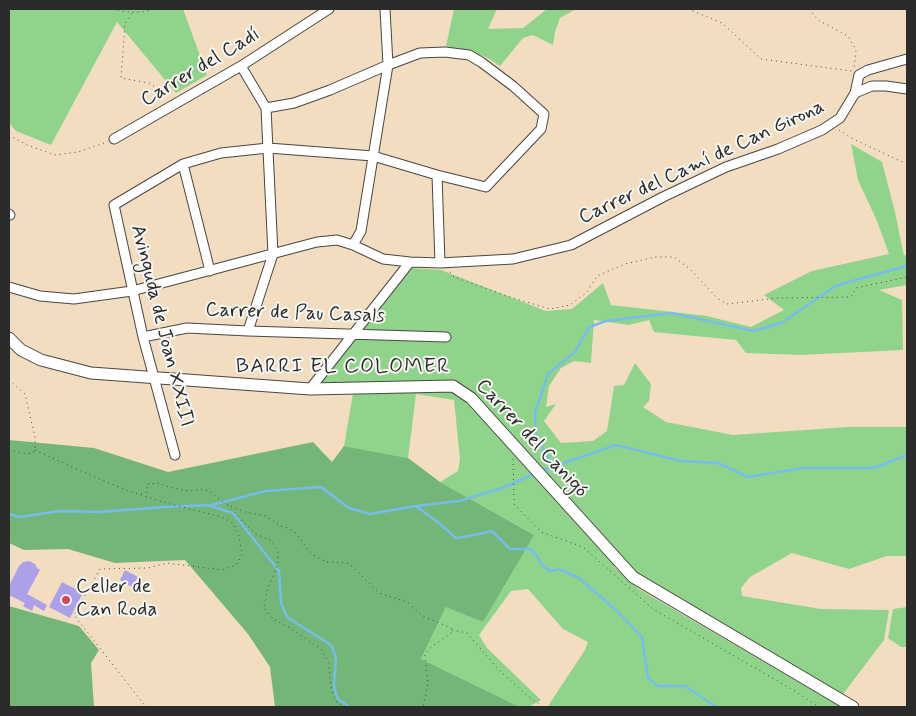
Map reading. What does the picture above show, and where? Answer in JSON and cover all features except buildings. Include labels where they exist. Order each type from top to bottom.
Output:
[{"type":"street","name":"Carrer del Cadí","points":[[114,140],[241,66],[329,9]]},
{"type":"street","points":[[353,245],[361,231],[388,65],[385,9]]},
{"type":"street","points":[[210,271],[183,164],[221,153],[268,148],[373,156],[486,187],[541,129],[544,114],[513,86],[482,62],[468,55],[445,52],[420,54],[294,103],[266,108]]},
{"type":"street","name":"Carrer del Camí de Can Girona","points":[[9,287],[40,296],[74,299],[132,291],[317,242],[337,240],[383,259],[440,263],[513,259],[571,245],[663,197],[726,167],[778,149],[822,130],[840,118],[855,93],[860,75],[868,70],[907,59]]},
{"type":"street","points":[[241,66],[266,108],[273,254],[248,331]]},
{"type":"street","points":[[855,93],[872,86],[907,89]]},
{"type":"street","name":"Avinguda de Joan XXIII","points":[[175,455],[143,337],[114,205],[183,164]]},
{"type":"street","points":[[437,175],[440,263]]},
{"type":"street","points":[[310,389],[410,262]]},
{"type":"street","name":"Carrer de Pau Casals","points":[[143,337],[187,328],[446,337]]},
{"type":"street","name":"Carrer del Canigó","points":[[9,338],[20,350],[41,360],[91,373],[310,389],[453,386],[471,398],[633,577],[853,707]]},
{"type":"path","points":[[113,9],[132,12],[154,9]]},
{"type":"path","points":[[132,9],[125,24],[121,78],[149,83],[178,102]]},
{"type":"path","points":[[688,9],[722,23],[760,59],[853,71],[856,50],[848,36],[818,20],[809,9]]},
{"type":"path","points":[[830,124],[855,140],[907,164]]},
{"type":"path","points":[[9,135],[26,145],[55,155],[78,152],[114,140]]},
{"type":"path","points":[[440,263],[454,277],[550,309],[570,305],[587,292],[598,276],[625,264],[655,257],[674,257],[690,269],[717,298],[728,304],[778,298],[850,297],[856,288],[907,277]]},
{"type":"path","points":[[9,380],[24,394],[35,437],[36,450]]},
{"type":"path","points":[[9,450],[27,454],[36,450]]},
{"type":"path","points":[[36,450],[72,468],[128,491],[222,517],[234,523],[239,536],[242,555],[236,566],[222,570],[167,563],[148,568],[100,569],[74,615],[146,707]]},
{"type":"path","points":[[140,494],[147,492],[147,484],[159,483],[187,491],[204,489],[228,505],[245,512],[266,516],[296,533],[308,550],[315,556],[326,562],[347,563],[379,593],[407,602],[423,616],[451,628],[451,630],[467,633],[498,669],[543,707]]},
{"type":"path","points":[[228,505],[242,522],[256,534],[270,540],[278,551],[278,564],[267,591],[264,608],[273,619],[290,628],[320,649],[329,663],[332,691],[337,703],[346,707]]},
{"type":"path","points":[[423,707],[428,683],[425,655],[428,649],[452,632],[451,630]]},
{"type":"green space","points":[[9,9],[183,9],[207,75],[176,93],[117,22],[51,145],[16,131],[9,123]]},
{"type":"green space","points":[[454,9],[497,9],[488,29],[523,28],[547,9],[576,9],[560,18],[553,45],[533,35],[523,38],[500,66],[486,57],[446,46]]},
{"type":"green space","points":[[851,144],[882,162],[904,256],[907,253],[907,285],[879,290],[902,300],[903,350],[801,355],[746,353],[736,340],[654,332],[649,320],[629,325],[594,320],[591,363],[574,361],[561,368],[549,386],[546,407],[556,404],[544,421],[561,443],[593,441],[607,431],[614,386],[624,385],[635,363],[651,384],[649,401],[643,407],[666,422],[733,435],[848,427],[907,427],[907,556],[887,556],[849,569],[792,553],[750,577],[741,588],[742,596],[821,609],[889,610],[884,640],[843,694],[641,576],[613,566],[639,589],[841,707],[550,707],[548,706],[585,650],[588,642],[563,629],[528,589],[511,591],[479,635],[487,648],[541,700],[529,707],[520,707],[421,659],[446,607],[534,535],[440,482],[458,471],[460,459],[454,400],[416,394],[408,458],[344,446],[355,382],[320,384],[412,268],[441,270],[546,311],[572,309],[603,283],[611,305],[707,316],[751,327],[784,310],[764,295],[812,271],[889,254],[877,221],[858,180]]},
{"type":"green space","points":[[9,440],[94,448],[168,472],[313,442],[332,462],[344,446],[408,458],[440,482],[534,535],[483,622],[446,607],[421,659],[520,707],[275,707],[270,667],[248,634],[185,560],[115,563],[68,549],[24,550],[9,543]]},
{"type":"green space","points":[[9,606],[79,626],[99,650],[91,663],[94,707],[9,707]]},
{"type":"green space","points":[[907,607],[907,647],[901,647],[888,638],[893,609]]},
{"type":"waterway","points":[[554,467],[536,437],[535,413],[548,374],[575,352],[589,327],[606,321],[671,313],[754,331],[781,323],[834,287],[907,266]]},
{"type":"waterway","points":[[541,471],[616,445],[681,461],[718,463],[748,477],[803,468],[874,468],[907,455]]},
{"type":"waterway","points":[[9,514],[20,517],[60,511],[100,512],[211,505],[266,491],[321,487],[349,508],[370,514],[459,501],[505,487],[534,474]]},
{"type":"waterway","points":[[211,506],[233,513],[279,571],[281,603],[287,617],[331,645],[336,657],[334,686],[337,698],[349,707]]},
{"type":"waterway","points":[[417,507],[456,538],[492,531],[510,549],[530,549],[542,565],[550,571],[559,569],[579,578],[616,610],[642,637],[648,678],[658,686],[685,686],[716,707]]},
{"type":"place","name":"Celler de Can Roda","points":[[66,600]]},
{"type":"district","name":"BARRI EL COLOMER","points":[[343,368]]}]
